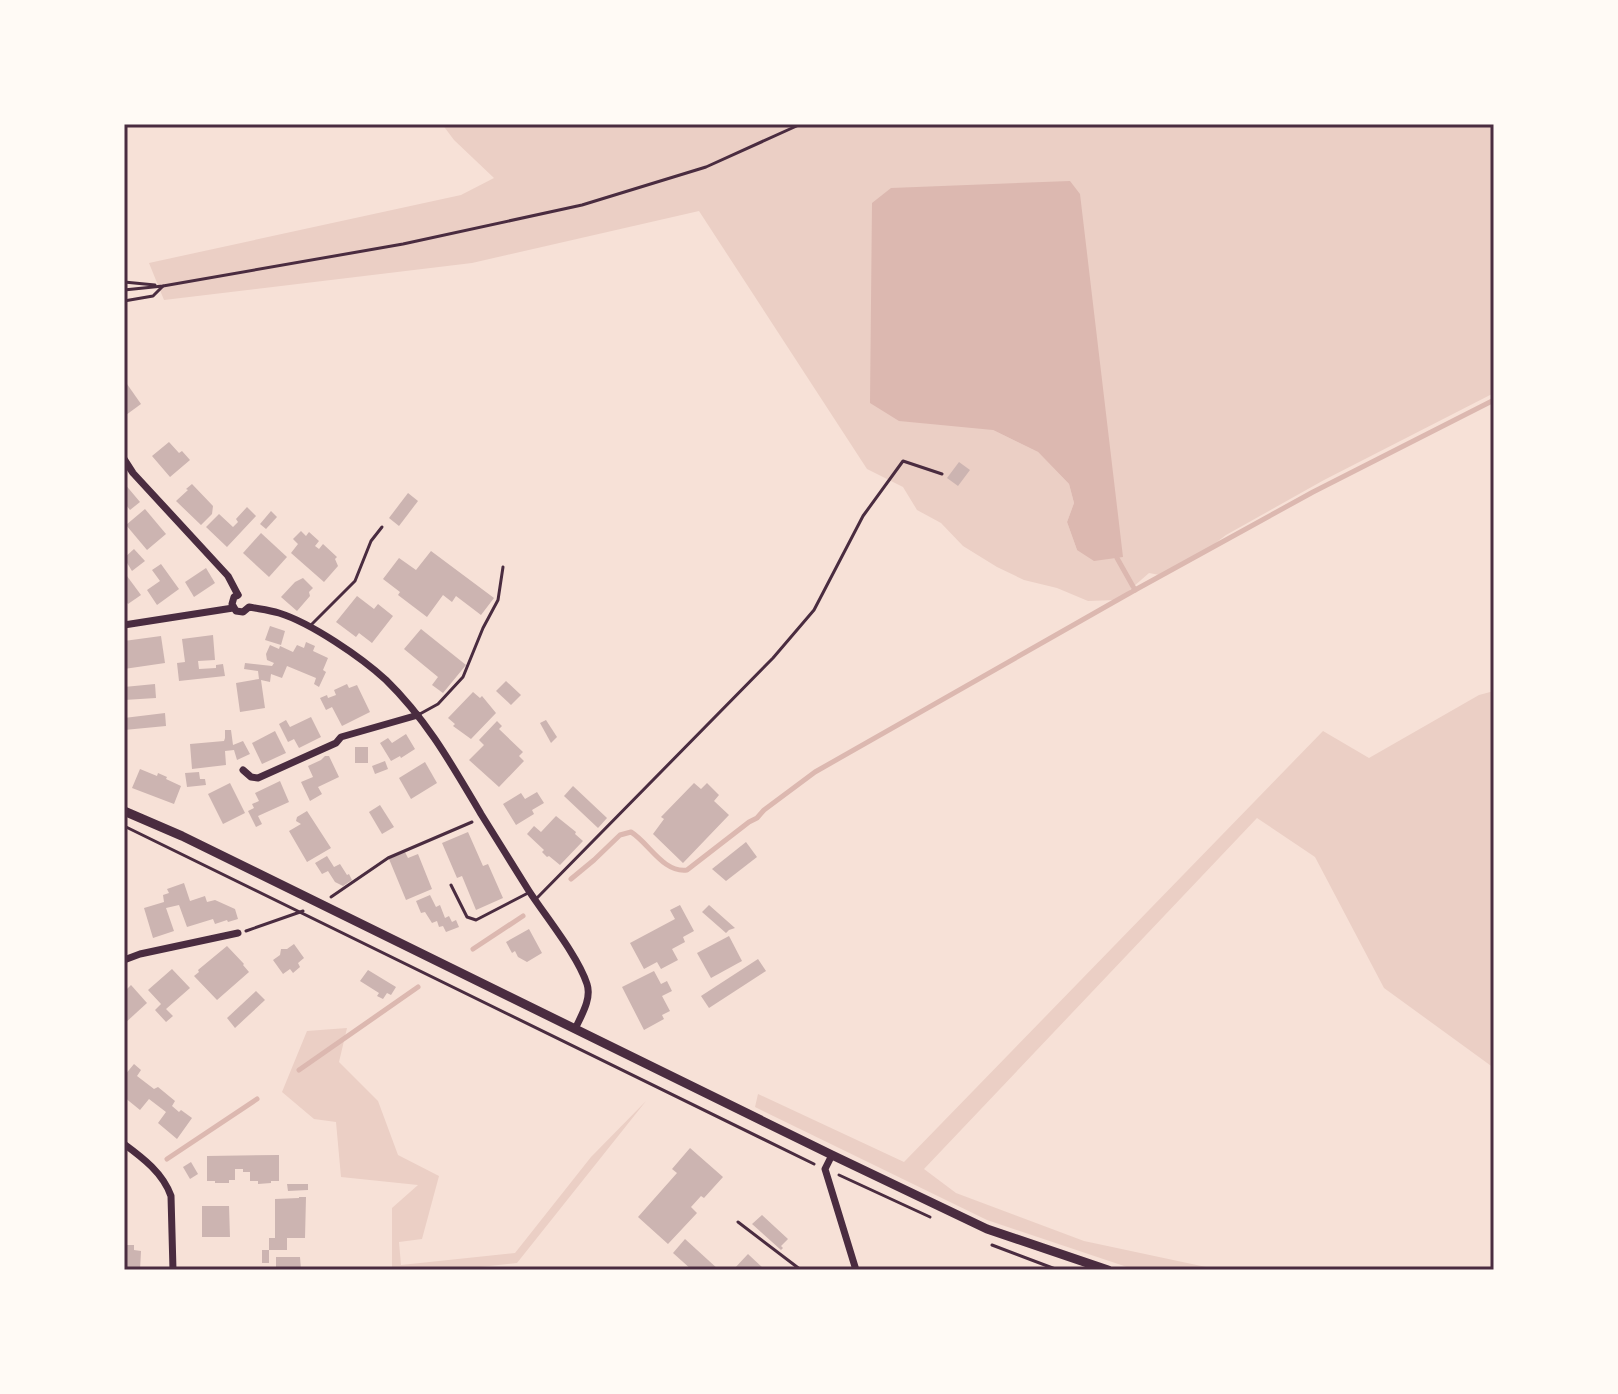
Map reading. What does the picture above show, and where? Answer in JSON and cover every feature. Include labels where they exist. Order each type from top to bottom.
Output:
[{"type":"main road","points":[[124,811],[182,836],[987,1229],[1108,1270]]},
{"type":"street","points":[[124,459],[133,473],[228,576],[238,595],[248,599],[249,607]]},
{"type":"street","points":[[233,608],[232,601],[238,595]]},
{"type":"street","points":[[249,607],[280,613],[348,651],[384,679],[436,738],[587,983],[589,993],[575,1029]]},
{"type":"street","points":[[124,625],[233,608],[239,612],[249,607]]},
{"type":"street","points":[[243,770],[251,777],[258,778],[336,743],[341,737],[418,715]]},
{"type":"street","points":[[124,960],[238,933]]},
{"type":"street","points":[[124,1144],[151,1165],[168,1188],[171,1196],[173,1270]]},
{"type":"street","points":[[832,1155],[825,1169],[856,1270]]},
{"type":"lane","points":[[451,885],[467,917],[476,920],[532,896],[795,634],[814,610],[863,516],[903,461],[942,474]]},
{"type":"lane","points":[[309,627],[355,581],[371,541],[382,527]]},
{"type":"lane","points":[[418,715],[438,704],[463,677],[498,600],[503,567]]},
{"type":"lane","points":[[738,1222],[801,1270]]},
{"type":"path","points":[[124,290],[403,244],[582,205],[706,167],[801,124]]},
{"type":"path","points":[[124,282],[163,286]]},
{"type":"path","points":[[124,301],[153,296],[163,286]]},
{"type":"path","points":[[238,933],[321,904],[388,858],[483,817]]},
{"type":"path","points":[[124,826],[825,1169],[933,1218]]},
{"type":"path","points":[[987,1243],[1058,1270]]},
{"type":"shaded area","points":[[442,124],[1494,124],[1494,393],[1324,480],[1226,535],[1165,576],[1149,573],[1115,600],[1088,601],[1057,588],[1024,580],[997,567],[963,546],[941,523],[917,510],[903,487],[867,469],[699,211],[472,263],[164,300],[149,263],[461,195],[494,178],[454,140]],"holes":[[[1080,194],[1077,550],[1067,522],[1074,503],[1069,484],[1038,452],[993,430]]]},
{"type":"shaded area","points":[[1070,181],[1080,194],[1123,557],[1094,561],[1077,550],[1067,522],[1074,503],[1069,484],[1038,452],[993,430],[899,421],[870,403],[872,203],[891,188]]},
{"type":"shaded area","points":[[1494,691],[1494,1068],[1384,988],[1315,857],[1257,818],[924,1169],[956,1193],[1084,1241],[1220,1270],[1136,1270],[987,1220],[755,1107],[758,1094],[904,1162],[1323,731],[1369,758],[1479,695]]},
{"type":"shaded area","points":[[347,1028],[339,1062],[378,1101],[398,1155],[439,1176],[422,1239],[399,1242],[401,1265],[515,1253],[591,1157],[646,1101],[517,1263],[452,1270],[392,1270],[392,1208],[418,1185],[341,1177],[336,1122],[314,1119],[282,1092],[307,1031]]},
{"type":"building","points":[[127,384],[141,404],[126,415],[124,386]]},
{"type":"building","points":[[169,442],[190,460],[170,477],[152,456]]},
{"type":"building","points":[[959,462],[970,470],[958,486],[947,478]]},
{"type":"building","points":[[124,483],[140,502],[130,510],[126,505],[124,507]]},
{"type":"building","points":[[192,484],[213,506],[212,514],[201,525],[176,501]]},
{"type":"building","points":[[408,493],[418,501],[399,526],[389,518]]},
{"type":"building","points":[[247,507],[256,516],[227,547],[206,527],[219,514],[233,527]]},
{"type":"building","points":[[145,509],[166,534],[147,550],[126,525]]},
{"type":"building","points":[[271,511],[277,517],[266,529],[260,524]]},
{"type":"building","points":[[301,531],[306,536],[309,532],[319,541],[315,546],[319,549],[323,544],[337,557],[338,566],[324,582],[291,553],[298,544],[293,539]]},
{"type":"building","points":[[261,533],[287,557],[269,577],[243,553]]},
{"type":"building","points":[[134,549],[145,561],[132,571],[124,558]]},
{"type":"building","points":[[431,551],[494,598],[481,615],[456,596],[452,602],[443,595],[427,617],[383,579],[399,558],[416,570]]},
{"type":"building","points":[[161,564],[179,589],[157,605],[147,590],[160,581],[152,570]]},
{"type":"building","points":[[206,568],[215,583],[194,597],[185,582]]},
{"type":"building","points":[[124,572],[141,595],[128,604],[124,598]]},
{"type":"building","points":[[303,578],[313,588],[297,611],[281,597]]},
{"type":"building","points":[[357,596],[374,609],[378,604],[393,616],[372,643],[359,633],[356,637],[336,622]]},
{"type":"building","points":[[270,626],[285,631],[281,645],[265,640]]},
{"type":"building","points":[[421,629],[466,665],[443,693],[432,685],[438,677],[404,649]]},
{"type":"building","points":[[213,635],[215,660],[198,661],[199,669],[216,668],[216,665],[223,664],[225,676],[179,681],[177,663],[185,662],[182,639]]},
{"type":"building","points":[[161,636],[165,663],[124,669],[124,641]]},
{"type":"building","points":[[306,642],[315,646],[313,651],[328,658],[319,687],[314,684],[316,678],[287,666],[282,678],[271,674],[270,682],[261,680],[265,708],[240,712],[236,683],[259,679],[258,671],[244,669],[245,663],[272,666],[274,663],[267,660],[266,654],[270,645],[293,652],[297,645],[304,648]]},
{"type":"building","points":[[506,681],[521,695],[511,705],[496,691]]},
{"type":"building","points":[[155,684],[156,698],[124,700],[124,687]]},
{"type":"building","points":[[347,684],[349,688],[357,685],[370,712],[342,726],[332,707],[326,710],[320,698],[336,695],[334,690]]},
{"type":"building","points":[[473,692],[480,698],[482,696],[496,713],[471,739],[453,726],[455,724],[448,718]]},
{"type":"building","points":[[165,713],[166,726],[124,730],[124,718]]},
{"type":"building","points":[[311,717],[321,737],[299,748],[294,739],[288,742],[279,724],[286,720],[290,727]]},
{"type":"building","points":[[546,720],[557,737],[551,743],[540,723]]},
{"type":"building","points":[[497,721],[502,726],[499,729],[523,752],[519,756],[524,761],[499,787],[469,760],[484,745],[479,740]]},
{"type":"building","points":[[225,730],[231,730],[233,745],[243,741],[250,754],[237,760],[234,750],[225,751],[226,765],[192,769],[190,744],[224,741]]},
{"type":"building","points":[[275,731],[286,753],[262,764],[252,743]]},
{"type":"building","points":[[406,734],[415,749],[391,761],[380,743],[388,738],[392,743]]},
{"type":"building","points":[[355,747],[368,747],[368,763],[355,763]]},
{"type":"building","points":[[329,756],[339,777],[318,787],[322,794],[310,801],[301,782],[313,777],[308,766]]},
{"type":"building","points":[[385,761],[388,769],[375,774],[372,766]]},
{"type":"building","points":[[425,762],[437,783],[411,799],[399,778]]},
{"type":"building","points":[[140,769],[157,776],[158,773],[181,786],[174,804],[132,788]]},
{"type":"building","points":[[199,772],[200,779],[205,779],[206,785],[187,787],[185,773]]},
{"type":"building","points":[[280,781],[289,802],[258,816],[262,824],[256,827],[248,811],[254,808],[252,804],[259,801],[255,793]]},
{"type":"building","points":[[230,783],[245,813],[223,824],[208,794]]},
{"type":"building","points":[[694,783],[701,789],[707,783],[719,795],[714,801],[729,815],[683,863],[653,834],[664,819],[661,817]]},
{"type":"building","points":[[573,786],[607,818],[598,828],[564,796]]},
{"type":"building","points":[[537,792],[544,803],[532,810],[534,814],[516,825],[503,804],[521,793],[525,799]]},
{"type":"building","points":[[380,805],[394,827],[382,834],[369,812]]},
{"type":"building","points":[[307,811],[331,848],[307,862],[289,831],[301,824],[296,821],[297,817]]},
{"type":"building","points":[[556,816],[583,841],[560,865],[547,857],[527,834],[534,826],[541,832]]},
{"type":"building","points":[[468,832],[483,866],[488,864],[503,898],[476,910],[462,876],[457,878],[442,843]]},
{"type":"building","points":[[746,842],[757,857],[726,881],[712,869]]},
{"type":"building","points":[[405,852],[408,858],[418,854],[432,889],[406,900],[389,859]]},
{"type":"building","points":[[327,856],[334,867],[340,864],[352,880],[343,886],[335,882],[328,871],[322,874],[315,863]]},
{"type":"building","points":[[184,883],[190,901],[205,896],[207,902],[215,900],[235,909],[238,919],[215,924],[213,919],[187,927],[179,905],[166,908],[174,931],[153,938],[144,908],[164,902],[163,895],[169,893],[167,889]]},
{"type":"building","points":[[430,895],[436,907],[440,905],[445,918],[449,916],[452,922],[456,920],[459,927],[446,932],[437,921],[432,923],[425,912],[421,913],[416,901]]},
{"type":"building","points":[[680,905],[694,931],[683,937],[685,942],[672,949],[678,960],[661,969],[657,962],[644,969],[630,943],[675,919],[670,910]]},
{"type":"building","points":[[709,905],[735,928],[726,933],[702,912]]},
{"type":"building","points":[[529,929],[542,953],[527,962],[515,951],[512,953],[506,942]]},
{"type":"building","points":[[729,936],[742,961],[711,978],[697,953]]},
{"type":"building","points":[[294,944],[304,958],[293,973],[290,969],[283,974],[273,960],[280,955],[281,949]]},
{"type":"building","points":[[227,946],[249,972],[217,1000],[194,976]]},
{"type":"building","points":[[758,959],[766,971],[709,1008],[701,996]]},
{"type":"building","points":[[172,969],[190,988],[166,1009],[173,1016],[166,1022],[155,1010],[161,1004],[148,990]]},
{"type":"building","points":[[368,970],[396,987],[391,995],[387,993],[383,999],[360,981]]},
{"type":"building","points":[[654,971],[661,984],[667,981],[672,991],[662,996],[670,1011],[662,1015],[664,1019],[644,1030],[622,987]]},
{"type":"building","points":[[131,985],[147,1003],[124,1024],[124,992]]},
{"type":"building","points":[[256,991],[265,1000],[235,1028],[227,1018]]},
{"type":"building","points":[[134,1064],[141,1070],[137,1076],[154,1089],[158,1087],[175,1101],[172,1106],[192,1118],[177,1139],[158,1123],[166,1112],[149,1099],[140,1110],[124,1097],[124,1076]]},
{"type":"building","points":[[690,1148],[723,1177],[691,1207],[697,1213],[668,1244],[638,1217],[677,1173],[672,1169]]},
{"type":"building","points":[[279,1155],[279,1181],[258,1184],[258,1181],[250,1181],[250,1172],[235,1169],[235,1180],[229,1180],[229,1183],[207,1181],[207,1156]]},
{"type":"building","points":[[191,1162],[198,1174],[190,1179],[183,1167]]},
{"type":"building","points":[[287,1184],[308,1184],[308,1190],[288,1191]]},
{"type":"building","points":[[306,1197],[305,1238],[287,1238],[287,1250],[269,1250],[269,1238],[275,1238],[275,1199]]},
{"type":"building","points":[[202,1206],[229,1206],[230,1237],[202,1237]]},
{"type":"building","points":[[762,1215],[788,1239],[781,1250],[752,1224]]},
{"type":"building","points":[[685,1239],[719,1270],[692,1270],[673,1253]]},
{"type":"building","points":[[124,1245],[134,1245],[134,1250],[141,1251],[140,1270],[124,1270]]},
{"type":"building","points":[[262,1250],[269,1250],[269,1263],[262,1263]]},
{"type":"building","points":[[748,1254],[765,1270],[733,1270]]},
{"type":"building","points":[[276,1257],[300,1257],[301,1270],[276,1270]]},
{"type":"waterway","points":[[571,879],[620,835],[631,832],[663,862],[678,870],[687,870],[815,772],[1313,492],[1494,400]]},
{"type":"waterway","points":[[1117,558],[1135,590]]},
{"type":"waterway","points":[[473,949],[523,916]]},
{"type":"waterway","points":[[299,1070],[418,987]]},
{"type":"waterway","points":[[167,1159],[257,1099]]}]
